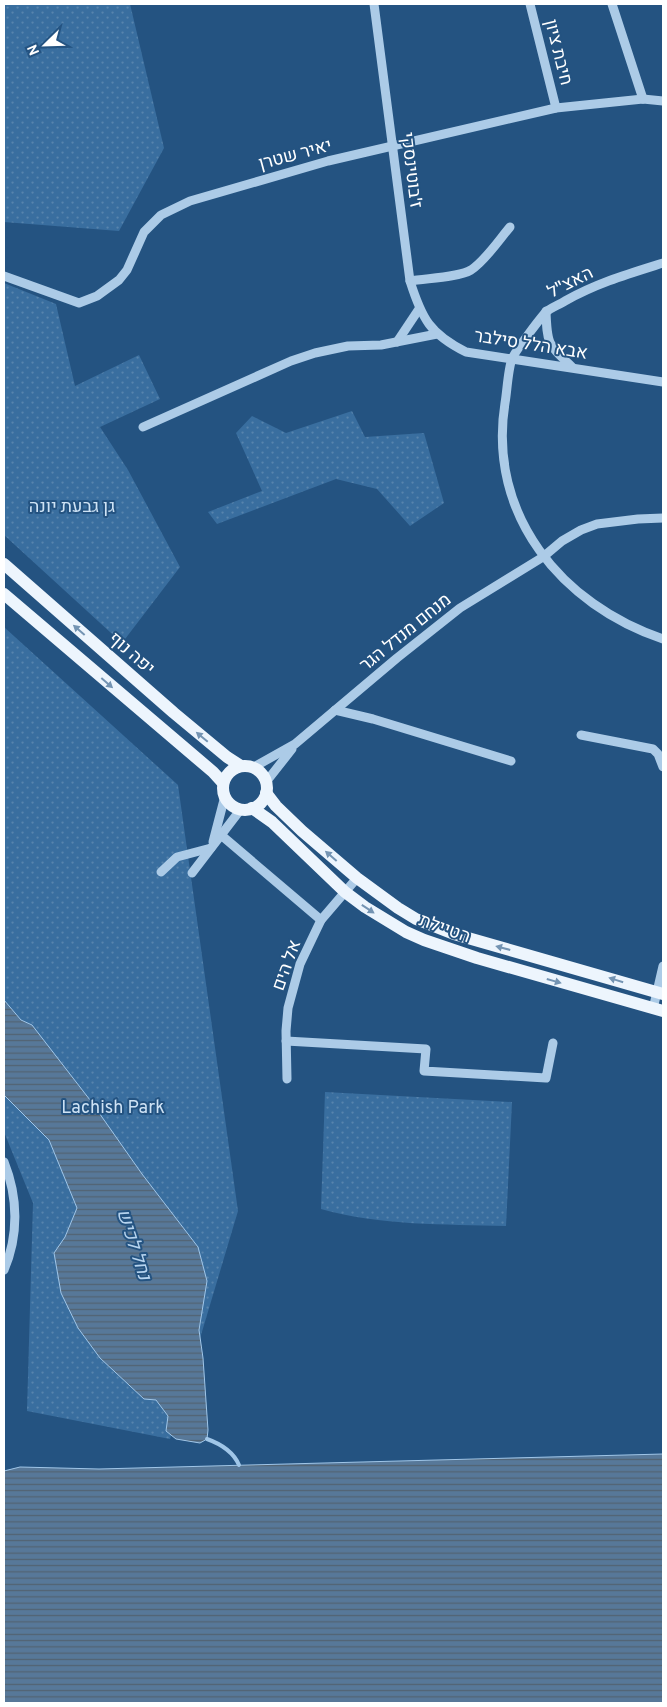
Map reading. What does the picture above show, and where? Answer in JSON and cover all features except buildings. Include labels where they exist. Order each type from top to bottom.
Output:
[{"type":"main road","name":"יפה נוף","points":[[4,564],[174,713],[227,757],[241,766]]},
{"type":"main road","points":[[4,594],[213,772],[223,783],[225,796],[231,805],[247,809],[260,803],[266,788],[259,771],[254,768],[241,766],[229,772],[223,783]]},
{"type":"main road","name":"הטיילת","points":[[266,788],[276,806],[296,825],[357,878],[416,919],[434,927],[478,941],[660,993]]},
{"type":"main road","name":"הטיילת","points":[[247,809],[272,822],[345,892],[389,922],[424,940],[554,981],[658,1010]]},
{"type":"street","name":"ז'בוטינסקי","points":[[374,4],[410,282],[419,309],[437,334]]},
{"type":"street","name":"חיבת ציון","points":[[530,4],[556,108]]},
{"type":"street","points":[[612,4],[643,99]]},
{"type":"street","name":"יאיר שטרן","points":[[4,276],[79,303],[97,296],[119,280],[127,270],[144,232],[161,215],[215,193],[328,161],[556,108],[643,99],[663,101]]},
{"type":"street","points":[[410,282],[470,270],[480,262],[510,226]]},
{"type":"street","name":"האצ\"ל","points":[[512,359],[546,312],[589,288],[663,264]]},
{"type":"street","points":[[397,342],[419,309]]},
{"type":"street","points":[[546,312],[548,341],[555,351],[572,367]]},
{"type":"street","points":[[144,427],[291,361],[315,353],[348,346],[381,345],[437,334]]},
{"type":"street","name":"אבא הלל סילבר","points":[[437,334],[450,344],[466,352],[663,382]]},
{"type":"street","points":[[512,359],[504,412],[503,440],[505,466],[510,489],[530,536],[543,557],[570,586],[594,605],[641,632],[663,639]]},
{"type":"street","name":"מנחם מנדל הגר","points":[[295,744],[460,608],[543,557],[562,541],[581,530],[597,524],[663,518]]},
{"type":"street","points":[[335,710],[373,719],[511,761]]},
{"type":"street","points":[[581,735],[653,749],[658,754],[663,767]]},
{"type":"street","points":[[254,768],[295,744]]},
{"type":"street","points":[[266,788],[295,744]]},
{"type":"street","points":[[211,848],[225,796]]},
{"type":"street","points":[[192,873],[221,835],[247,809]]},
{"type":"street","points":[[221,835],[321,920]]},
{"type":"street","points":[[161,872],[177,858],[211,848]]},
{"type":"street","name":"אל הים","points":[[287,1079],[286,1041],[288,1008],[300,964],[321,920],[357,878]]},
{"type":"street","points":[[658,1010],[663,966]]},
{"type":"street","points":[[286,1041],[426,1049],[424,1071],[546,1078],[553,1043]]},
{"type":"street","points":[[4,1162],[13,1190],[15,1216],[13,1242],[4,1270]]},
{"type":"green space","points":[[4,4],[130,4],[164,148],[119,231],[4,222]]},
{"type":"green space","name":"גן גבעת יונה","points":[[4,283],[56,304],[75,386],[139,355],[160,399],[100,427],[128,470],[180,567],[122,643],[4,535]]},
{"type":"green space","points":[[352,411],[365,437],[424,433],[444,503],[410,526],[377,489],[336,479],[217,524],[208,512],[262,491],[236,433],[252,416],[286,433]]},
{"type":"green space","name":"Lachish Park","points":[[4,627],[178,785],[238,1211],[170,1439],[27,1411],[33,1203],[4,1132]]},
{"type":"green space","points":[[325,1092],[512,1102],[506,1226],[436,1224],[367,1219],[321,1209]]},
{"type":"water","points":[[4,1000],[21,1020],[32,1025],[90,1100],[142,1174],[198,1247],[207,1281],[199,1330],[208,1430],[207,1439],[200,1443],[176,1439],[166,1431],[168,1416],[156,1400],[144,1399],[100,1358],[78,1328],[61,1293],[54,1253],[65,1237],[77,1208],[49,1140],[4,1095]]},
{"type":"water","points":[[663,1454],[663,1703],[4,1703],[4,1471],[20,1467],[99,1469]]},
{"type":"waterway","name":"נחל לכיש","points":[[207,1439],[226,1449],[239,1465]]}]
